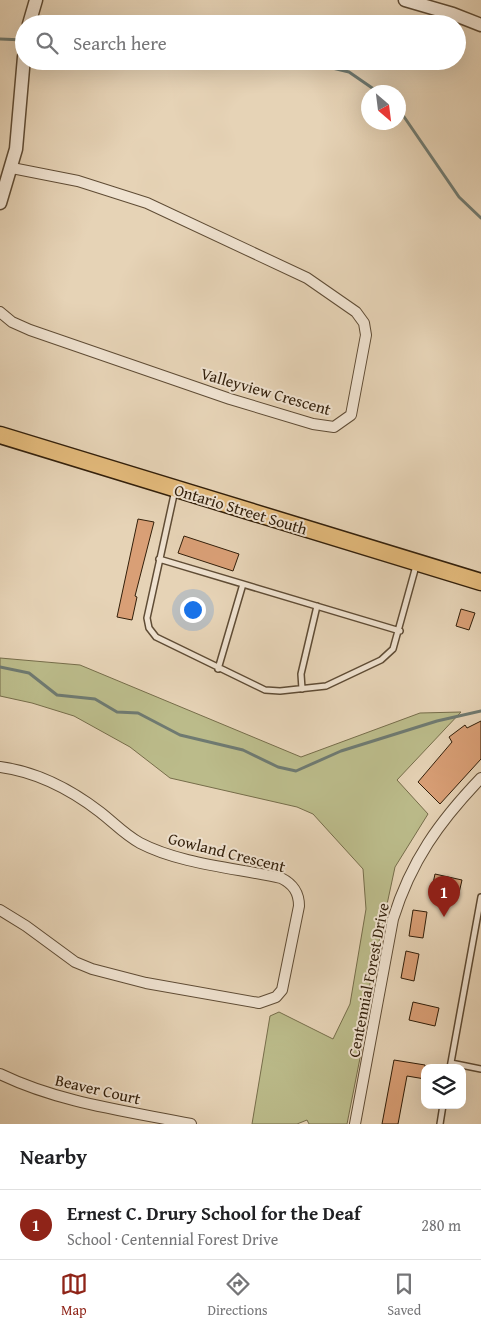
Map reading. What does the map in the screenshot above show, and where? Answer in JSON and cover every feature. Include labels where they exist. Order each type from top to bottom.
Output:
[{"type":"main road","name":"Ontario Street South","points":[[0,435],[481,582]]},
{"type":"street","points":[[31,15],[36,0]]},
{"type":"street","points":[[405,0],[456,15]]},
{"type":"street","points":[[466,19],[481,25]]},
{"type":"street","points":[[0,203],[9,167],[16,149],[22,70]]},
{"type":"street","name":"Valleyview Crescent","points":[[0,312],[12,322],[30,330],[230,399],[313,424],[334,426],[351,415],[366,335],[364,323],[356,312],[307,278],[148,203],[78,181],[9,167]]},
{"type":"street","name":"Gowland Crescent","points":[[0,767],[30,773],[53,782],[79,796],[139,842],[168,855],[281,878],[294,887],[299,906],[282,990],[276,997],[259,1003],[146,982],[92,969],[75,962],[26,926],[0,910]]},
{"type":"street","name":"Centennial Forest Drive","points":[[354,1124],[393,918],[403,886],[428,841],[456,804],[481,778]]},
{"type":"street","name":"Beaver Court","points":[[0,1076],[86,1104],[191,1124]]},
{"type":"lane","points":[[176,489],[147,618],[149,628],[156,637],[218,669],[265,690],[280,691],[326,686],[380,660],[393,649],[400,631],[417,563]]},
{"type":"lane","points":[[159,559],[400,631]]},
{"type":"lane","points":[[218,669],[243,584]]},
{"type":"lane","points":[[302,689],[301,674],[317,606]]},
{"type":"lane","points":[[451,1064],[481,896]]},
{"type":"lane","points":[[466,1067],[481,1069]]},
{"type":"lane","points":[[440,1124],[442,1109]]},
{"type":"green space","points":[[0,658],[80,665],[301,757],[420,713],[461,712],[397,780],[428,814],[395,867],[368,993],[361,1053],[347,1124],[309,1124],[307,1120],[297,1124],[252,1124],[270,1016],[279,1012],[333,1039],[350,1004],[366,909],[363,869],[313,814],[297,807],[170,778],[130,747],[74,716],[32,703],[0,696]]},
{"type":"building","points":[[138,519],[154,522],[135,596],[137,597],[132,620],[117,617]]},
{"type":"building","points":[[184,536],[239,554],[233,571],[178,553]]},
{"type":"building","points":[[461,609],[475,613],[469,630],[456,626]]},
{"type":"building","points":[[481,721],[481,759],[440,804],[418,782],[452,742],[449,737],[465,725],[467,728]]},
{"type":"building","points":[[435,874],[462,880],[459,893],[432,888]]},
{"type":"building","points":[[413,910],[427,912],[423,938],[409,936]]},
{"type":"building","points":[[406,951],[419,954],[414,981],[401,978]]},
{"type":"building","points":[[413,1002],[439,1008],[435,1026],[409,1020]]},
{"type":"building","points":[[394,1060],[421,1064],[421,1078],[407,1076],[398,1124],[382,1124]]},
{"type":"waterway","points":[[0,39],[15,40]]},
{"type":"waterway","points":[[341,70],[349,72],[368,85]]},
{"type":"waterway","points":[[406,120],[459,197],[481,218]]},
{"type":"waterway","points":[[0,667],[29,673],[57,695],[95,699],[117,712],[138,713],[180,735],[243,750],[278,767],[296,771],[341,751],[437,721],[481,711]]},
{"type":"place","name":"Ernest C. Drury School for the Deaf","points":[[444,917]]}]
